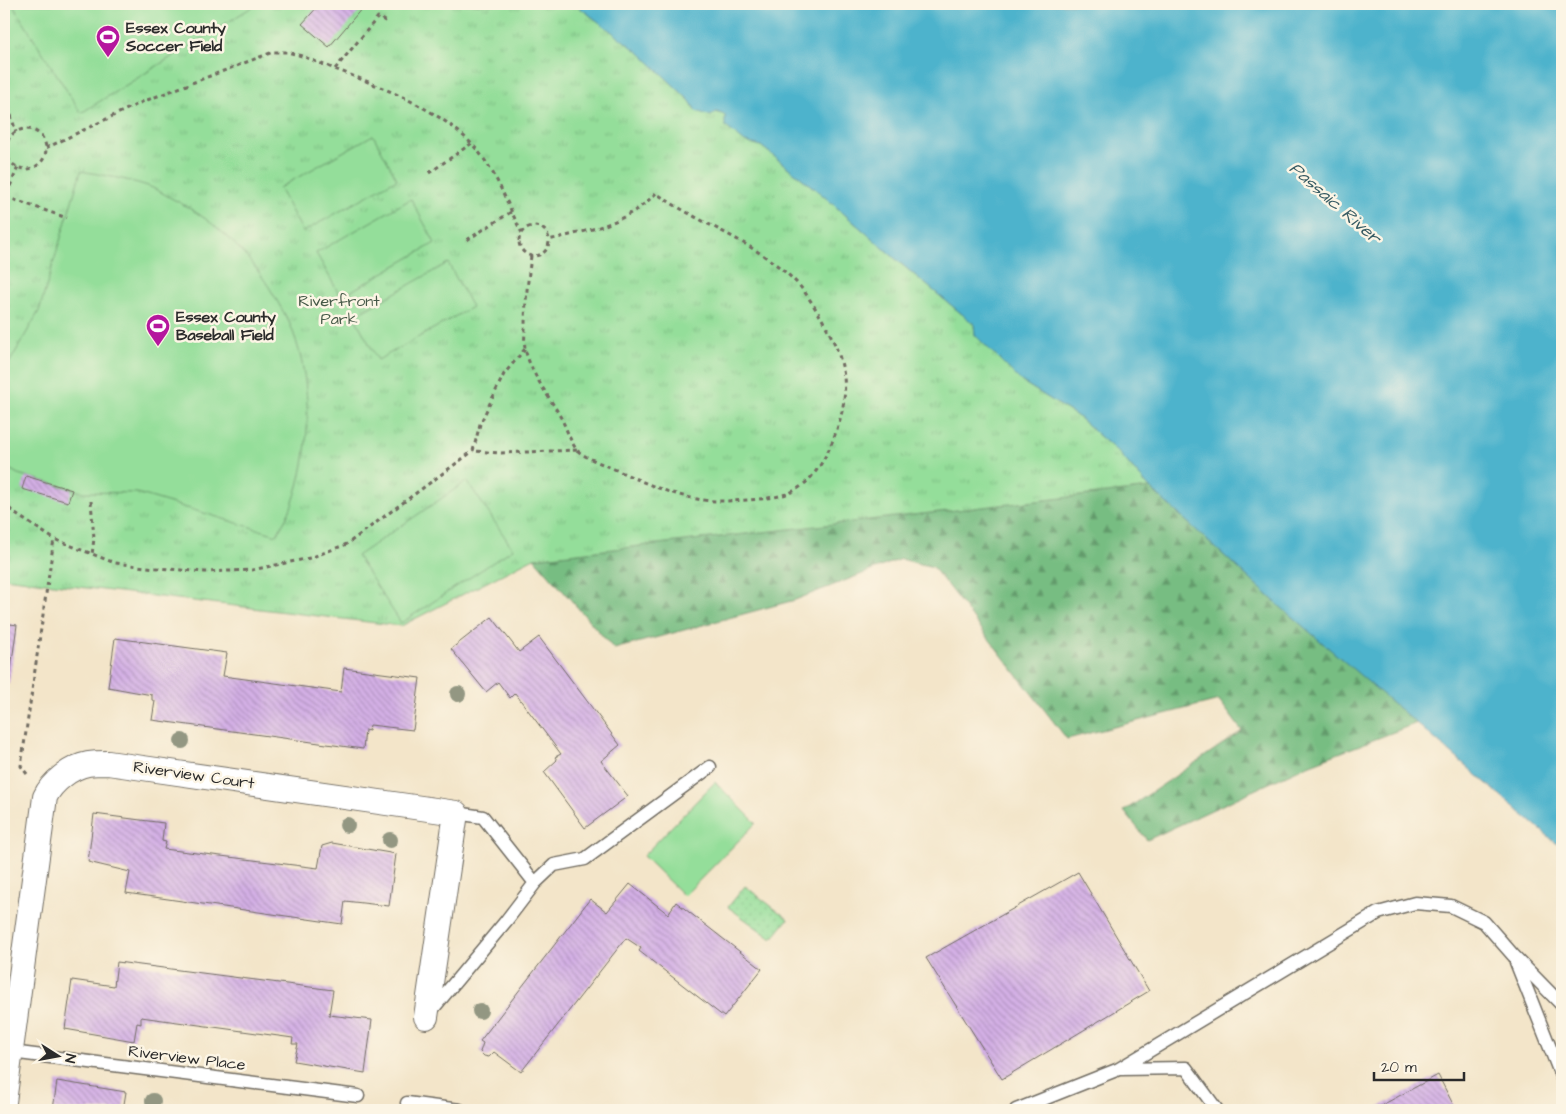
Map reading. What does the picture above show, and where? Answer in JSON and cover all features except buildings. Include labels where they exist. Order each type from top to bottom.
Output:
[{"type":"street","name":"Riverview Court","points":[[48,790],[67,773],[86,764],[108,763],[456,813]]},
{"type":"street","points":[[4,1102],[40,827],[45,796],[48,790]]},
{"type":"street","points":[[426,1017],[456,813]]},
{"type":"lane","points":[[426,1017],[506,921],[534,883],[554,865],[585,859],[710,767]]},
{"type":"lane","points":[[456,813],[483,817],[534,883]]},
{"type":"lane","points":[[1016,1110],[1119,1069],[1378,913],[1415,903],[1451,906],[1484,922],[1562,1005]]},
{"type":"lane","points":[[1513,955],[1562,1078]]},
{"type":"lane","name":"Riverview Place","points":[[11,1052],[358,1096]]},
{"type":"lane","points":[[1119,1069],[1186,1068],[1217,1110]]},
{"type":"lane","points":[[408,1102],[460,1110]]},
{"type":"path","points":[[334,69],[378,17],[389,24]]},
{"type":"path","points":[[46,148],[142,102],[273,52],[287,52],[302,56],[389,91],[442,118],[458,130],[472,144],[494,175],[522,233]]},
{"type":"path","points":[[4,92],[16,132]]},
{"type":"path","points":[[23,129],[36,132],[42,137],[46,148],[42,160],[36,167],[29,169],[18,167],[11,163],[6,146],[10,137],[16,132],[23,129]]},
{"type":"path","points":[[429,173],[472,144]]},
{"type":"path","points":[[4,201],[18,167]]},
{"type":"path","points":[[473,451],[501,453],[577,450],[604,465],[668,492],[698,499],[726,501],[754,499],[788,494],[803,486],[826,455],[839,422],[844,400],[844,376],[840,357],[832,336],[799,286],[755,250],[729,234],[674,206],[656,193],[645,205],[621,220],[578,234],[548,240]]},
{"type":"path","points":[[6,196],[67,218]]},
{"type":"path","points":[[467,240],[511,212]]},
{"type":"path","points":[[538,227],[546,234],[548,240],[544,252],[531,256],[526,254],[521,248],[519,240],[522,233],[527,228],[538,227]]},
{"type":"path","points":[[531,256],[525,297],[525,348],[536,378],[560,416],[577,450]]},
{"type":"path","points":[[4,503],[14,513],[54,539],[115,563],[204,572],[252,570],[310,558],[347,544],[473,451],[480,424],[504,374],[525,348]]},
{"type":"path","points":[[90,501],[94,538],[92,555]]},
{"type":"path","points":[[48,790],[28,775],[22,766],[54,539]]},
{"type":"green space","name":"Riverfront Park","points":[[4,4],[575,4],[642,54],[690,101],[696,111],[716,112],[725,115],[745,142],[761,146],[819,192],[974,324],[975,335],[1021,381],[1077,416],[1119,453],[1150,488],[534,558],[401,626],[4,578]]},
{"type":"green space","name":"Essex County Soccer Field","points":[[12,4],[257,4],[81,113]]},
{"type":"green space","points":[[373,135],[397,179],[303,232],[279,188]]},
{"type":"green space","name":"Essex County Baseball Field","points":[[81,171],[148,186],[205,218],[234,243],[247,258],[270,289],[286,317],[299,350],[304,372],[307,394],[307,417],[306,440],[299,484],[291,509],[277,535],[137,493],[82,492],[18,474],[4,466],[4,378],[7,367],[39,311]]},
{"type":"green space","points":[[411,199],[435,243],[341,297],[316,253]]},
{"type":"green space","points":[[448,263],[472,307],[378,360],[354,316]]},
{"type":"green space","points":[[467,481],[513,549],[401,623],[357,556]]},
{"type":"green space","points":[[1150,488],[1283,609],[1417,723],[1308,765],[1147,840],[1124,811],[1242,731],[1219,700],[1067,739],[933,567],[901,559],[795,600],[614,649],[534,558]]},
{"type":"green space","points":[[715,782],[756,823],[684,896],[643,856]]},
{"type":"green space","points":[[745,886],[788,919],[772,939],[728,907]]},
{"type":"water","name":"Passaic River","points":[[575,4],[1562,4],[1562,848],[1283,609],[1150,488],[1119,453],[1077,416],[1021,381],[975,335],[974,324],[819,192],[761,146],[745,142],[725,126],[725,115],[716,112],[711,116],[696,111],[690,101],[641,54]]},
{"type":"place","name":"Essex County Soccer Field","points":[[108,58]]},
{"type":"place","name":"Essex County Baseball Field","points":[[158,347]]}]
